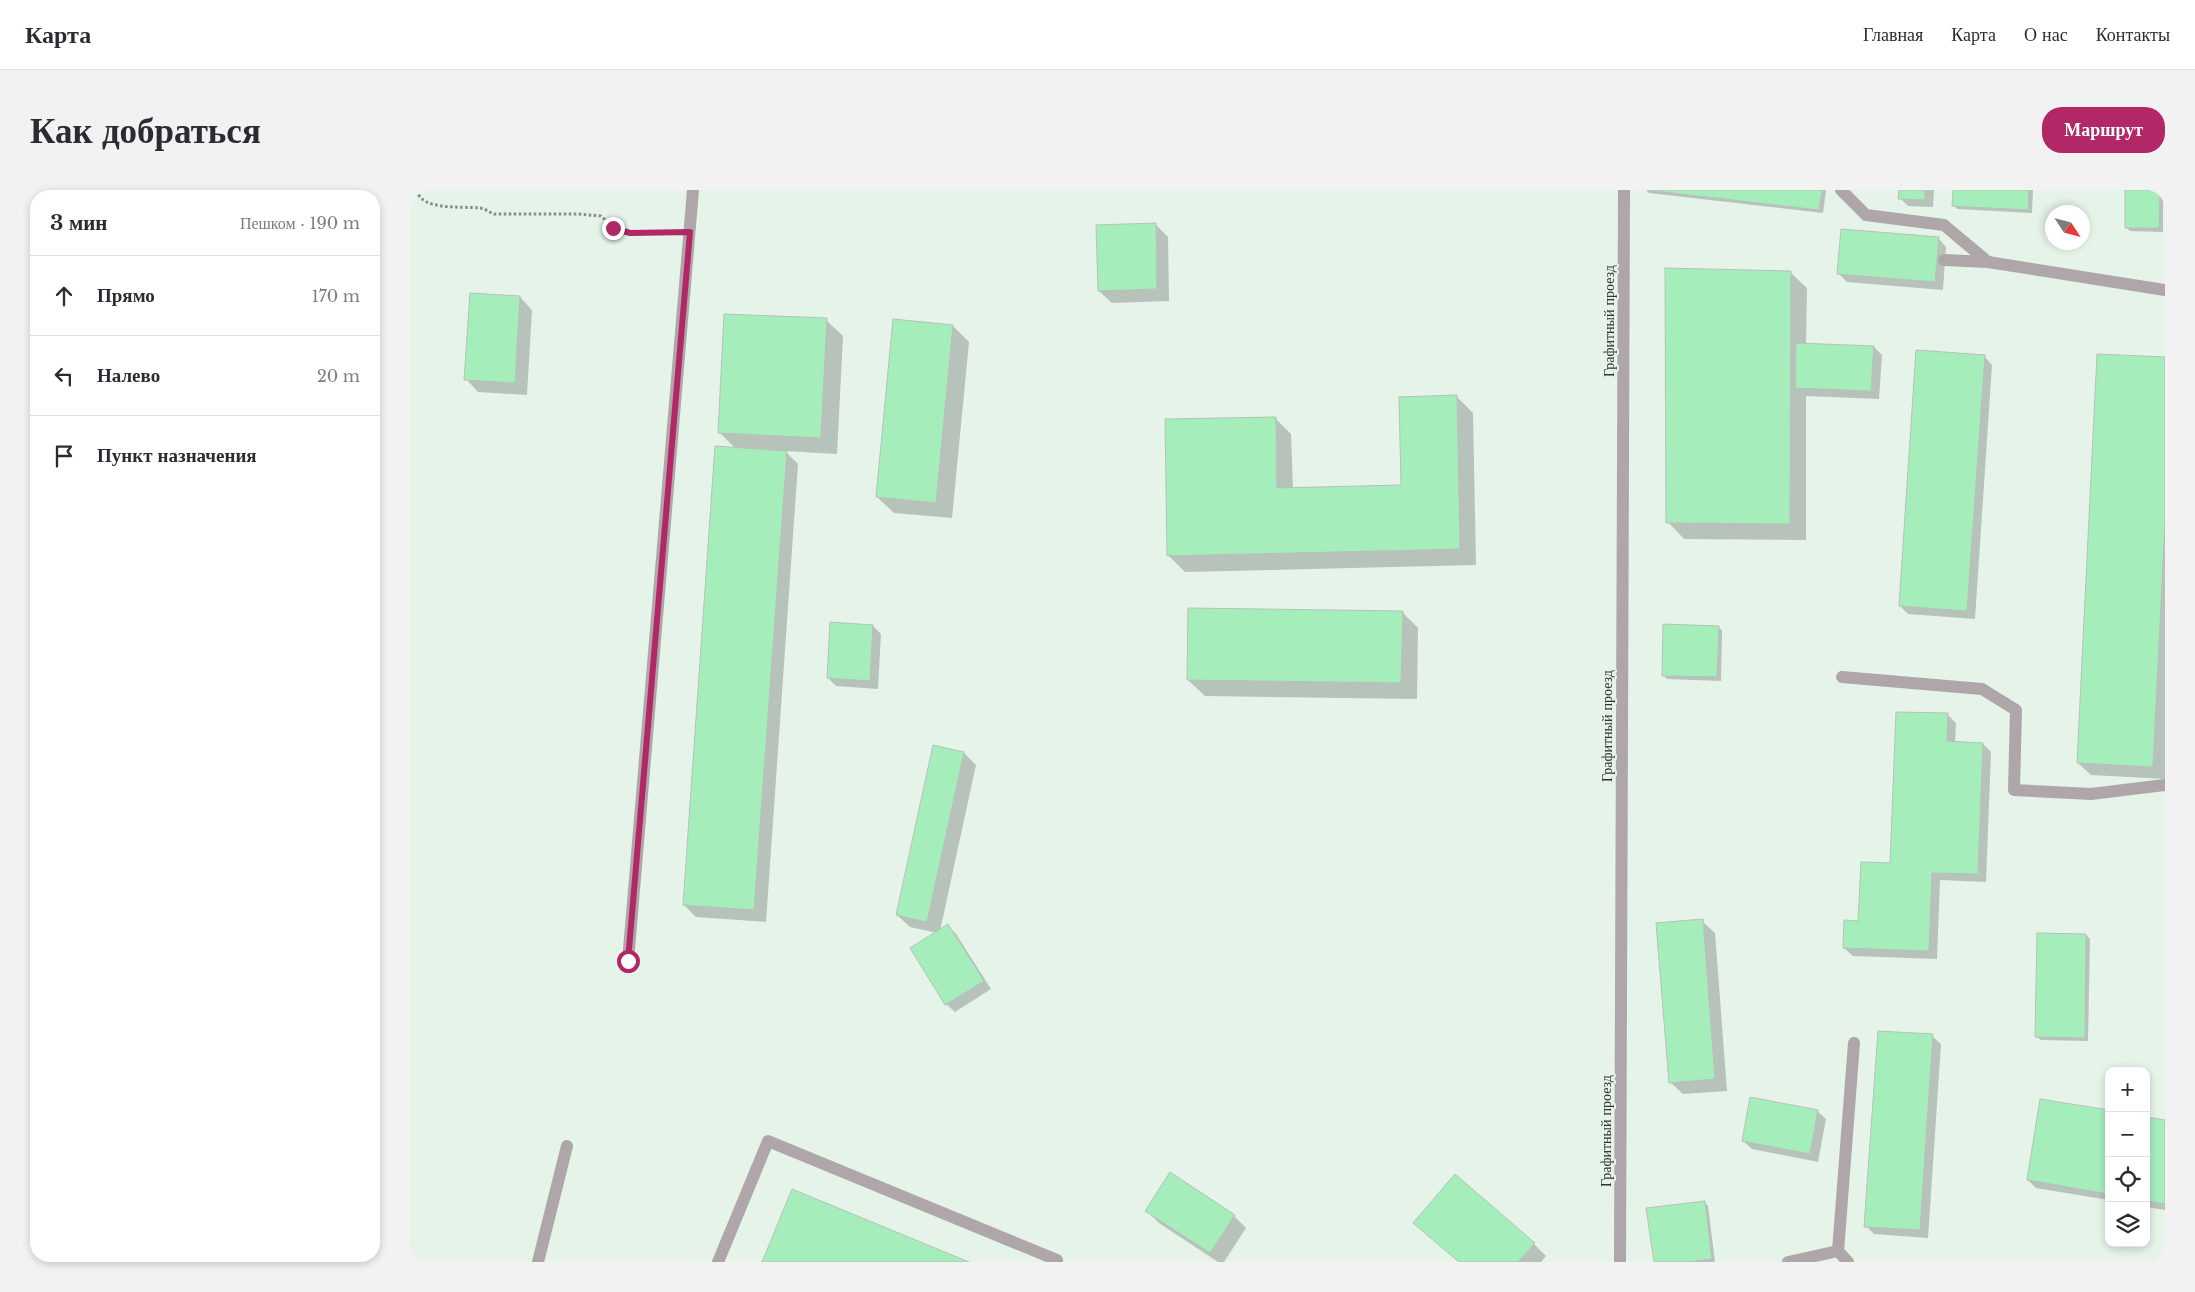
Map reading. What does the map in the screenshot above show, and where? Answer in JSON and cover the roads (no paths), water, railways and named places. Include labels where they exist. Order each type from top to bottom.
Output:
[{"type":"street","points":[[628,961],[694,190]]},
{"type":"street","name":"Графитный проезд","points":[[1620,1262],[1624,190]]},
{"type":"street","points":[[1841,190],[1866,215],[1944,225],[1988,262]]},
{"type":"street","points":[[1944,260],[1988,262],[2165,290]]},
{"type":"street","points":[[1842,677],[1982,689],[2016,710],[2014,790],[2091,794],[2165,785]]},
{"type":"street","points":[[1848,1262],[1838,1251],[1854,1043]]},
{"type":"street","points":[[718,1262],[768,1141],[1057,1260],[1056,1262]]},
{"type":"street","points":[[538,1262],[567,1146]]},
{"type":"street","points":[[1788,1262],[1838,1251]]}]
